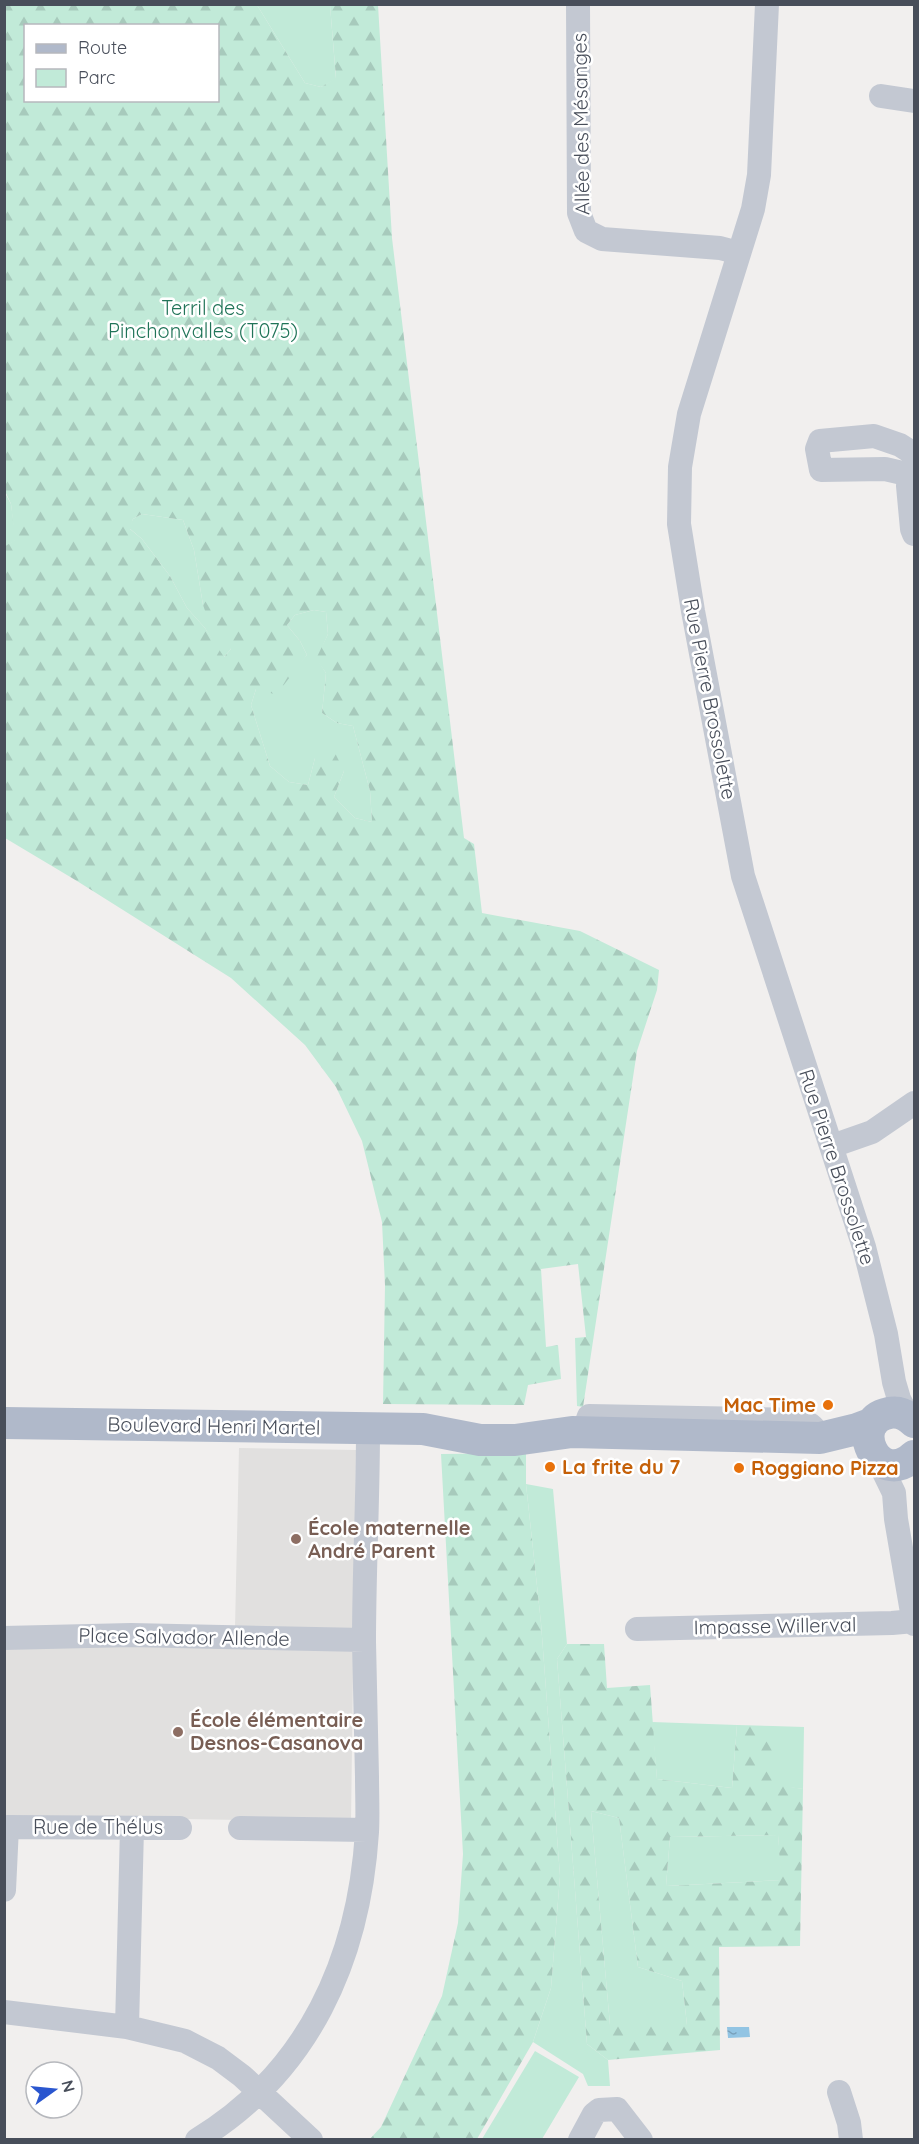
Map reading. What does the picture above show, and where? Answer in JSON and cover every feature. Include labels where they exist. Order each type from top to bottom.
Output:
[{"type":"main road","name":"Boulevard Henri Martel","points":[[4,1424],[423,1429],[449,1422],[479,1419],[508,1421],[570,1433],[819,1438],[857,1429],[889,1431]]},
{"type":"main road","points":[[889,1431],[888,1465],[899,1465],[913,1458]]},
{"type":"street","name":"Allée des Mésanges","points":[[578,4],[579,213],[586,231],[602,239],[720,248],[739,253]]},
{"type":"street","name":"Rue Pierre Brossolette","points":[[767,4],[759,175],[753,209],[689,414],[680,467],[679,524],[743,876],[789,1024],[832,1146],[864,1247],[886,1334],[894,1382],[889,1431]]},
{"type":"street","points":[[881,96],[915,101]]},
{"type":"street","points":[[913,464],[908,486],[912,529],[915,534]]},
{"type":"street","points":[[832,1146],[872,1132],[915,1103]]},
{"type":"street","points":[[197,2139],[221,2125],[259,2093],[292,2054],[318,2014],[339,1972],[356,1916],[367,1830],[364,1640],[368,1429]]},
{"type":"street","points":[[889,1431],[896,1519],[914,1622]]},
{"type":"street","points":[[894,1492],[913,1458]]},
{"type":"street","name":"Impasse Willerval","points":[[636,1629],[914,1622]]},
{"type":"street","name":"Place Salvador Allende","points":[[4,1638],[131,1635],[364,1640]]},
{"type":"street","name":"Rue de Thélus","points":[[4,1890],[6,1826],[180,1828]]},
{"type":"street","points":[[127,2027],[132,1828]]},
{"type":"street","points":[[240,1828],[367,1830]]},
{"type":"street","points":[[4,2012],[127,2027],[185,2041],[218,2058],[242,2076],[311,2139]]},
{"type":"street","points":[[839,2092],[849,2123],[850,2139]]},
{"type":"street","points":[[580,2139],[594,2114],[600,2110],[616,2109],[641,2139]]},
{"type":"shaded area","name":"École élémentaire Desnos-Casanova","points":[[239,1448],[356,1450],[351,1822],[5,1816],[5,1642],[235,1628]]},
{"type":"green space","name":"Terril des Pinchonvalles (T075)","points":[[5,5],[257,5],[305,83],[321,87],[336,78],[330,5],[378,5],[392,238],[464,838],[474,844],[482,913],[580,931],[659,970],[657,990],[637,1051],[583,1407],[577,1406],[575,1338],[586,1337],[578,1264],[541,1269],[546,1347],[558,1345],[561,1379],[528,1385],[524,1405],[383,1404],[385,1285],[382,1222],[362,1141],[336,1087],[305,1045],[231,978],[5,838],[4,547],[15,540],[11,504],[5,491]],"holes":[[[142,514],[183,520],[194,550],[203,605],[216,641],[231,649],[224,657],[205,628],[187,608],[170,576],[142,539],[130,529],[133,519]],[[314,610],[326,612],[328,634],[316,659],[326,673],[322,713],[337,723],[353,726],[370,791],[372,822],[355,818],[334,797],[344,771],[331,745],[315,758],[308,785],[289,782],[270,766],[251,705],[256,689],[274,694],[307,655],[300,641],[287,625],[295,615]]]},
{"type":"green space","points":[[257,5],[330,5],[336,79],[321,87],[305,83]]},
{"type":"green space","points":[[4,491],[11,504],[16,540],[5,547]]},
{"type":"green space","points":[[142,514],[183,520],[194,550],[203,605],[231,649],[223,658],[205,628],[187,608],[170,576],[142,539],[129,528],[133,519]]},
{"type":"green space","points":[[314,610],[326,612],[328,634],[317,659],[326,673],[322,713],[337,723],[353,726],[370,791],[372,822],[355,818],[334,797],[344,771],[315,758],[308,785],[289,782],[270,766],[251,705],[256,689],[296,667],[307,655],[300,641],[287,625],[295,615]]},
{"type":"green space","points":[[526,1453],[526,1484],[541,1623],[560,1876],[551,1988],[533,2042],[477,2139],[369,2140],[381,2127],[442,1996],[458,1923],[463,1854],[441,1454]]},
{"type":"green space","points":[[526,1484],[553,1489],[567,1644],[557,1659],[587,2044],[608,2060],[610,2086],[588,2086],[583,2074],[533,2042],[551,1988],[560,1876],[541,1623]]},
{"type":"green space","points":[[567,1644],[604,1644],[607,1688],[650,1685],[657,1779],[732,1788],[737,1725],[773,1726],[773,1784],[803,1789],[800,1946],[719,1947],[720,2050],[608,2060],[587,2044],[557,1659]],"holes":[[[591,1811],[619,1818],[638,1967],[682,1981],[687,2025],[610,2025]],[[778,1835],[781,1880],[666,1886],[670,1837]]]},
{"type":"green space","points":[[652,1722],[737,1725],[732,1788],[657,1779]]},
{"type":"green space","points":[[773,1726],[804,1727],[803,1789],[772,1785]]},
{"type":"green space","points":[[591,1811],[619,1818],[638,1967],[682,1981],[687,2025],[610,2025]]},
{"type":"green space","points":[[778,1835],[782,1880],[666,1886],[670,1837]]},
{"type":"green space","points":[[535,2051],[579,2077],[542,2139],[482,2139]]},
{"type":"water","points":[[727,2027],[749,2027],[750,2037],[728,2038]]},
{"type":"place","name":"Mac Time","points":[[828,1405]]},
{"type":"place","name":"La frite du 7","points":[[550,1467]]},
{"type":"place","name":"Roggiano Pizza","points":[[739,1468]]},
{"type":"place","name":"École maternelle André Parent","points":[[296,1539]]},
{"type":"place","name":"École élémentaire Desnos-Casanova","points":[[178,1732]]}]
